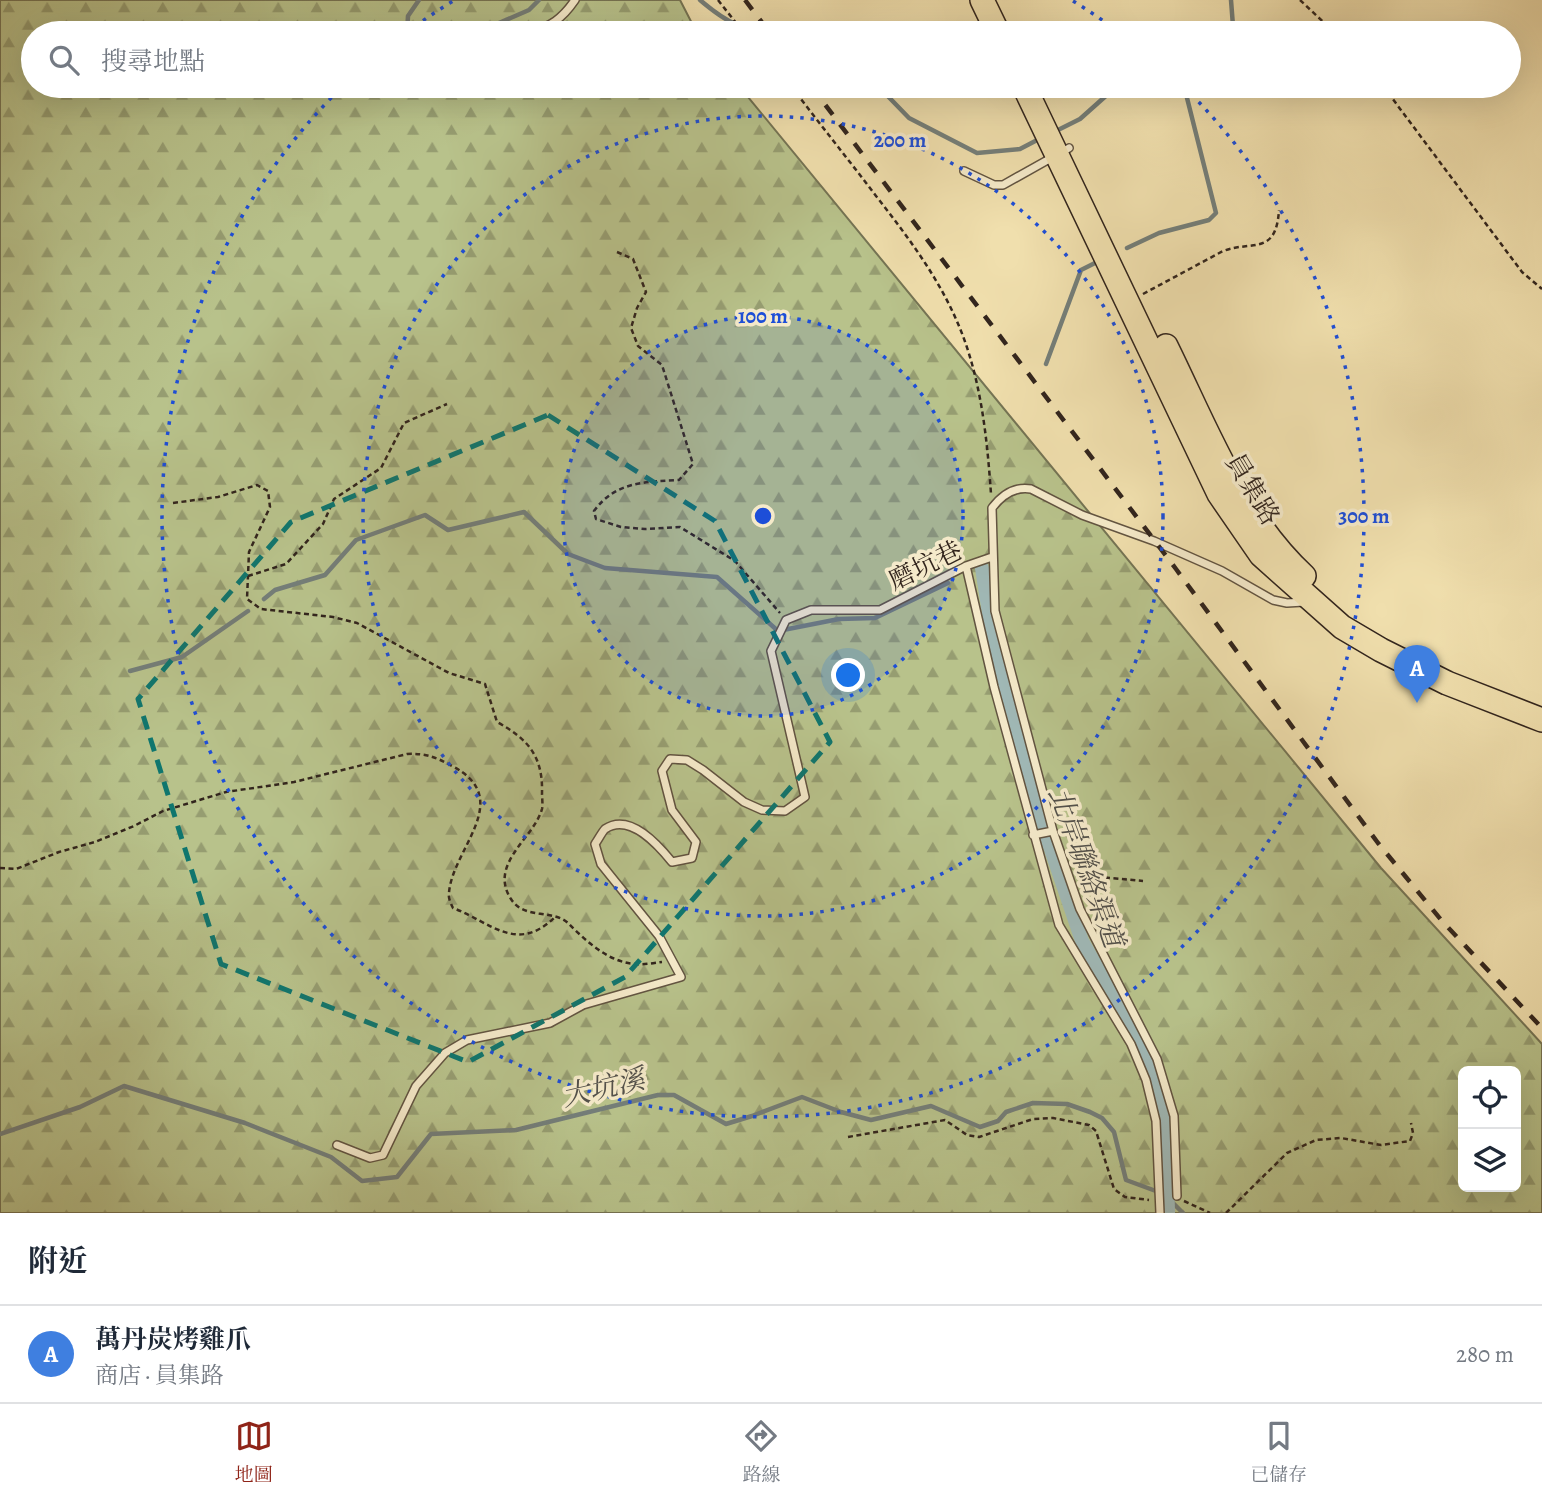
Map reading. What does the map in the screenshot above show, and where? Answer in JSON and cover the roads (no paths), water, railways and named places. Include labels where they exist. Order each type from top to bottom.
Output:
[{"type":"main road","points":[[982,0],[992,21]]},
{"type":"main road","points":[[998,0],[1008,21]]},
{"type":"main road","points":[[1033,98],[1045,114],[1063,151]]},
{"type":"main road","points":[[1042,98],[1045,114]]},
{"type":"main road","name":"員集路","points":[[1063,151],[1141,295],[1234,486],[1273,542],[1295,567],[1350,616],[1457,672],[1542,705]]},
{"type":"main road","name":"員集路","points":[[1063,151],[1219,494],[1261,555],[1342,627],[1381,650],[1447,683],[1542,720]]},
{"type":"lane","points":[[557,21],[575,0]]},
{"type":"lane","points":[[964,171],[994,185],[1003,185],[1063,151]]},
{"type":"lane","name":"磨坑巷","points":[[337,1145],[370,1157],[383,1155],[416,1086],[445,1053],[467,1040],[550,1023],[583,1005],[681,977],[659,936],[601,864],[595,844],[605,829],[621,825],[641,831],[655,842],[672,862],[692,858],[696,842],[672,810],[666,791],[662,771],[670,759],[687,760],[744,802],[762,810],[785,811],[805,797],[771,651],[786,621],[811,610],[880,611],[967,566],[992,558],[992,508],[1007,493],[1024,487],[1031,489],[1082,515],[1223,570],[1273,600],[1287,604],[1311,601]]},
{"type":"lane","points":[[992,558],[995,611],[1054,831],[1080,909],[1157,1059],[1174,1116],[1177,1196]]},
{"type":"lane","points":[[967,566],[994,687],[1059,925],[1131,1044],[1146,1080],[1156,1121],[1160,1213]]},
{"type":"lane","points":[[1033,835],[1054,831]]},
{"type":"waterway","points":[[408,21],[408,16],[419,0]]},
{"type":"waterway","points":[[504,21],[529,10],[539,0]]},
{"type":"waterway","points":[[700,0],[729,21]]},
{"type":"waterway","points":[[1231,0],[1233,21]]},
{"type":"waterway","points":[[890,98],[909,118],[977,153],[1020,149],[1041,138]]},
{"type":"waterway","points":[[1052,133],[1080,119],[1104,98]]},
{"type":"waterway","points":[[1127,248],[1159,233],[1209,220],[1216,213],[1187,98]]},
{"type":"waterway","points":[[1046,364],[1081,270],[1099,261]]},
{"type":"waterway","points":[[264,599],[275,590],[325,575],[356,540],[425,515],[448,530],[524,512],[568,554],[605,568],[717,577],[778,631],[839,619],[875,618],[948,583]]},
{"type":"waterway","name":"北岸聯絡渠道","points":[[982,568],[992,633],[1041,820],[1082,941],[1149,1058],[1166,1118],[1168,1213]]},
{"type":"waterway","points":[[130,671],[182,657],[248,611]]},
{"type":"waterway","name":"大坑溪","points":[[0,1134],[80,1107],[124,1086],[245,1123],[331,1157],[362,1181],[397,1177],[431,1134],[516,1130],[658,1095],[674,1095],[726,1124],[802,1097],[871,1120],[931,1106],[980,1127],[998,1121],[1006,1112],[1033,1103],[1067,1104],[1102,1118],[1114,1132],[1126,1180],[1164,1194],[1183,1213]]},
{"type":"railway","points":[[745,0],[761,21]]},
{"type":"railway","points":[[820,98],[1176,569],[1378,843],[1442,921],[1542,1028]]},
{"type":"place","name":"萬丹炭烤雞爪","points":[[1417,703]]}]
